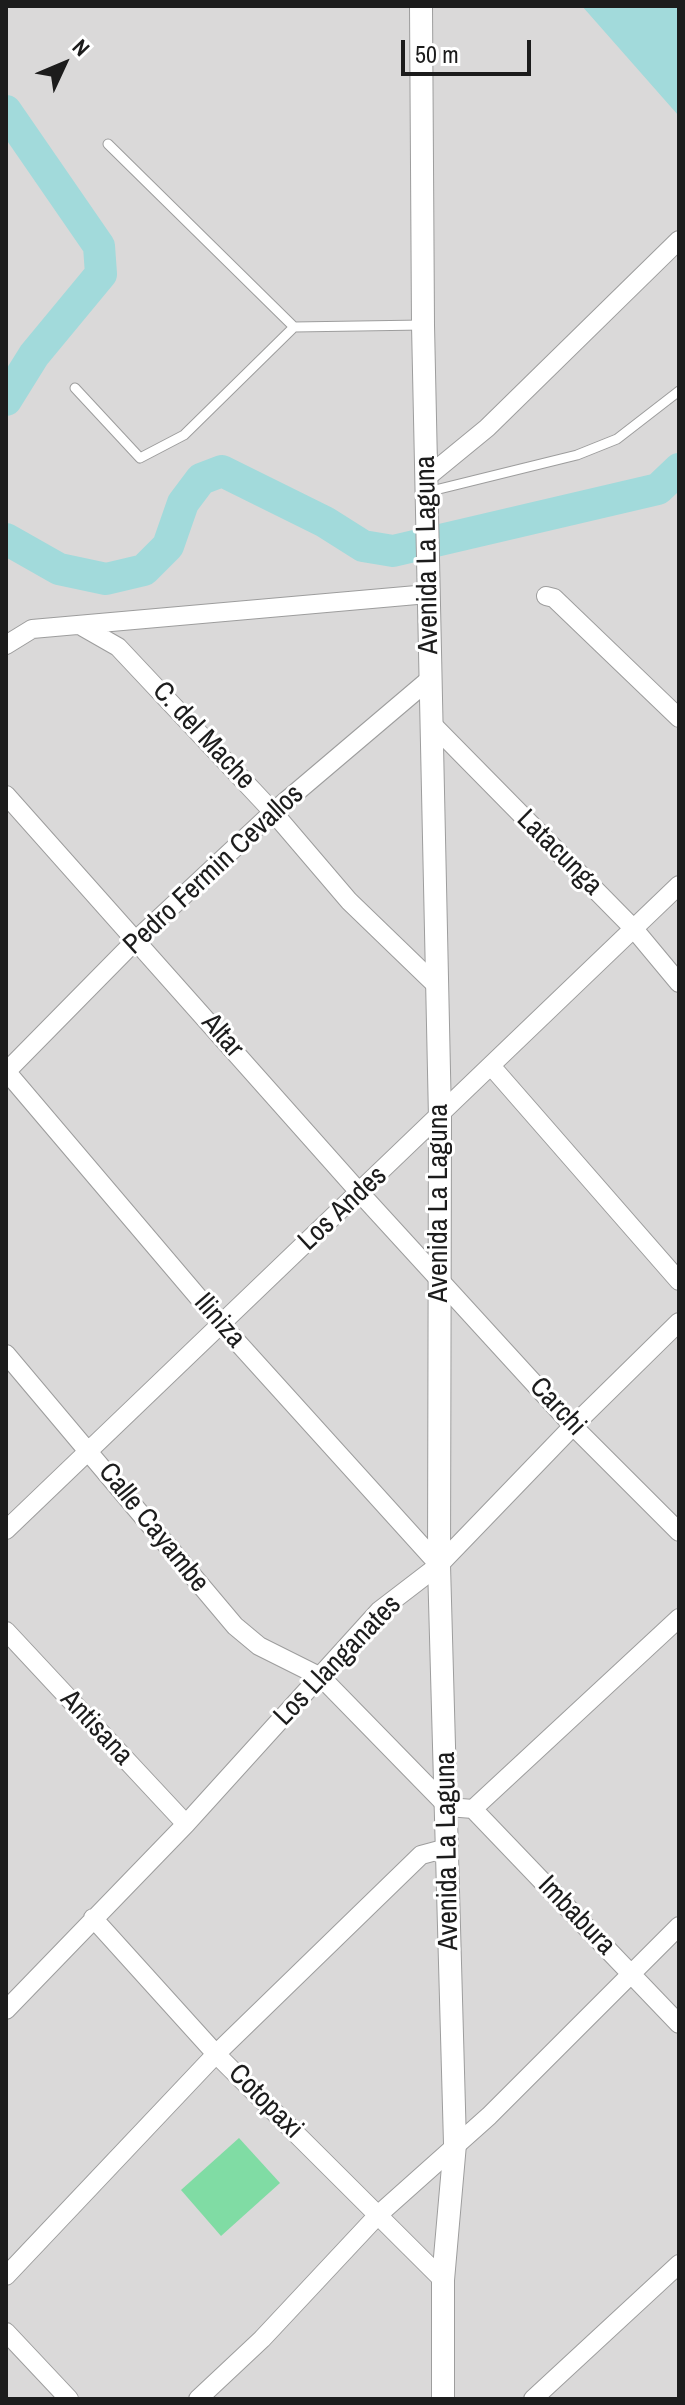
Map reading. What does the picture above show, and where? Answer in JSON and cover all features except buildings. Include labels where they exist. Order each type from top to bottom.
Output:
[{"type":"street","name":"Avenida La Laguna","points":[[421,6],[423,325],[434,726],[440,1118],[439,1565],[455,2144],[443,2280],[443,2399]]},
{"type":"street","points":[[426,493],[487,428],[679,240]]},
{"type":"street","points":[[6,645],[32,629],[83,627],[428,594]]},
{"type":"street","points":[[546,596],[554,598],[679,718]]},
{"type":"street","name":"C. del Mache","points":[[83,627],[118,647],[273,812],[349,901],[436,985]]},
{"type":"street","name":"Pedro Fermin Cevallos","points":[[6,1071],[137,939],[273,812],[431,678]]},
{"type":"street","name":"Latacunga","points":[[434,726],[634,929],[679,983]]},
{"type":"street","name":"Altar","points":[[6,795],[360,1193],[440,1277]]},
{"type":"street","name":"Los Andes","points":[[6,1530],[440,1118],[679,885]]},
{"type":"street","points":[[492,1067],[679,1281]]},
{"type":"street","name":"Iliniza","points":[[6,1071],[221,1324],[439,1565]]},
{"type":"street","name":"Carchi","points":[[440,1277],[573,1426],[679,1532]]},
{"type":"street","name":"Los Llanganates","points":[[6,2010],[186,1824],[379,1611],[439,1565],[679,1322]]},
{"type":"street","name":"Calle Cayambe","points":[[6,1354],[235,1626],[259,1646],[321,1677],[448,1807]]},
{"type":"street","points":[[448,1807],[473,1809],[679,1618]]},
{"type":"street","name":"Antisana","points":[[6,1631],[186,1824]]},
{"type":"street","name":"Imbabura","points":[[473,1809],[679,2024]]},
{"type":"street","points":[[6,2276],[216,2054],[421,1855],[447,1848]]},
{"type":"street","name":"Cotopaxi","points":[[93,1918],[216,2054],[443,2280]]},
{"type":"street","points":[[198,2399],[262,2339],[378,2215],[489,2116],[679,1926]]},
{"type":"street","points":[[542,2396],[679,2264]]},
{"type":"street","points":[[6,2332],[69,2399]]},
{"type":"lane","points":[[108,144],[294,327]]},
{"type":"lane","points":[[75,388],[140,458],[184,435],[294,327],[423,325]]},
{"type":"lane","points":[[426,493],[577,455],[617,439],[679,391]]},
{"type":"shaded area","points":[[6,6],[679,6],[679,2399],[6,2399]]},
{"type":"green space","points":[[239,2138],[280,2183],[221,2236],[181,2190]]},
{"type":"water","points":[[582,6],[679,6],[678,115]]},
{"type":"waterway","points":[[6,111],[99,246],[101,274],[34,355],[6,400]]},
{"type":"waterway","points":[[6,539],[59,569],[106,579],[144,570],[168,546],[183,503],[201,479],[222,471],[325,522],[363,546],[393,551],[658,489],[679,469]]}]
